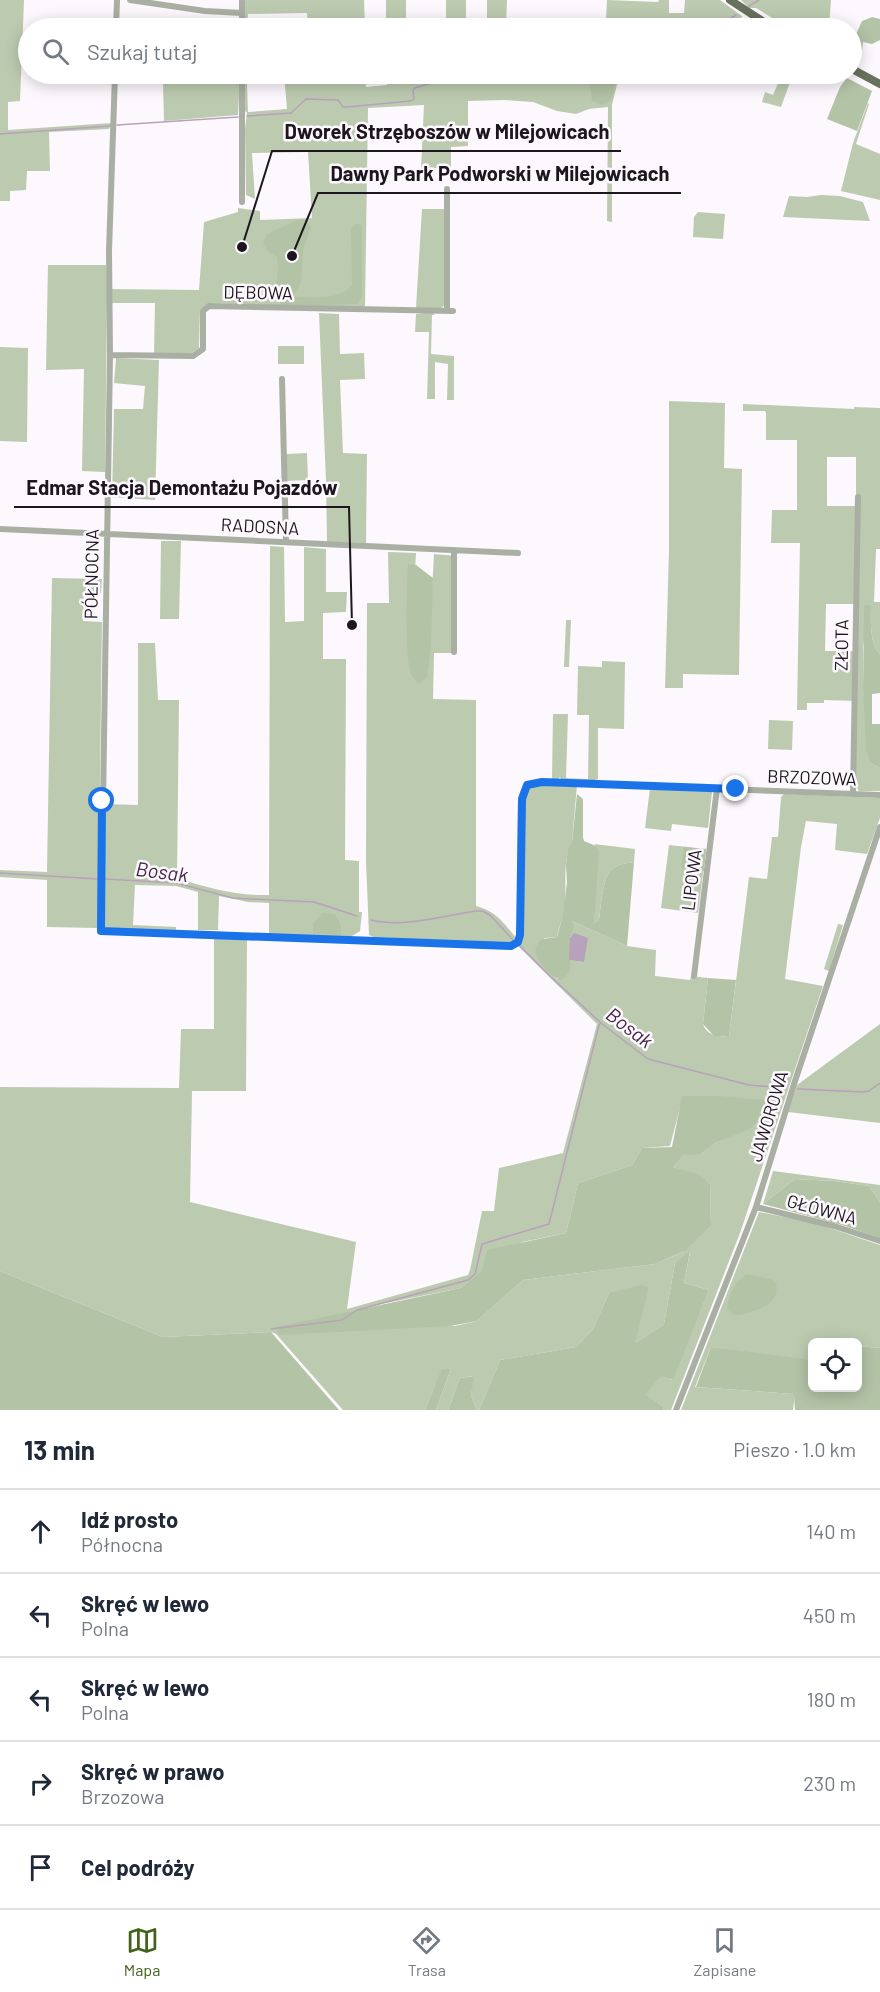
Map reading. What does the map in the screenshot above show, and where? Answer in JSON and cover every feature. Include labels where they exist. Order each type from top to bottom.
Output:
[{"type":"main road","points":[[730,0],[758,18]]},
{"type":"main road","points":[[862,74],[880,84]]},
{"type":"street","points":[[116,18],[117,0]]},
{"type":"street","points":[[130,0],[205,11],[242,13]]},
{"type":"street","points":[[242,0],[242,18]]},
{"type":"street","name":"PÓŁNOCNA","points":[[115,84],[110,251],[101,931],[511,946],[518,942],[520,935],[522,799],[527,785]]},
{"type":"street","points":[[242,84],[242,202]]},
{"type":"street","name":"DĘBOWA","points":[[110,355],[193,356],[203,349],[203,311],[209,306],[450,311],[447,189]]},
{"type":"street","points":[[282,379],[286,542]]},
{"type":"street","name":"ZŁOTA","points":[[853,794],[858,497]]},
{"type":"street","name":"RADOSNA","points":[[0,529],[518,553]]},
{"type":"street","points":[[454,550],[454,652]]},
{"type":"street","name":"BRZOZOWA","points":[[527,785],[542,782],[880,795]]},
{"type":"street","name":"LIPOWA","points":[[694,976],[717,788]]},
{"type":"street","name":"JAWOROWA","points":[[676,1410],[756,1207],[795,1081],[880,827]]},
{"type":"street","name":"GŁÓWNA","points":[[756,1207],[834,1226],[880,1241]]},
{"type":"green space","points":[[0,0],[24,0],[23,18],[18,18],[20,101],[8,102],[8,130],[112,123],[109,129],[49,132],[50,171],[27,171],[26,190],[10,191],[10,201],[0,201]]},
{"type":"green space","points":[[364,0],[365,18],[307,18],[307,13],[248,14],[248,18],[245,18],[244,1]]},
{"type":"green space","points":[[386,0],[406,0],[406,18],[386,18]]},
{"type":"green space","points":[[446,0],[466,0],[466,18],[446,18]]},
{"type":"green space","points":[[487,0],[507,0],[506,18],[487,18]]},
{"type":"green space","points":[[607,0],[658,2],[669,0],[669,13],[684,13],[685,0],[720,0],[742,16],[741,18],[606,18]]},
{"type":"green space","points":[[741,0],[831,0],[830,18],[772,18],[756,8],[749,8]]},
{"type":"green space","points":[[872,17],[880,19],[880,40],[872,44],[863,42],[862,51],[862,21]]},
{"type":"green space","points":[[163,84],[240,84],[238,115],[164,121]]},
{"type":"green space","points":[[245,84],[247,84],[248,112],[287,109],[285,84],[366,84],[366,87],[387,84],[617,84],[612,105],[612,222],[607,221],[608,107],[589,109],[576,114],[557,111],[533,102],[468,101],[468,146],[451,147],[451,176],[443,176],[443,168],[421,169],[424,105],[368,108],[365,308],[209,303],[200,310],[199,348],[190,354],[154,354],[155,303],[107,303],[105,472],[82,471],[84,369],[46,370],[48,265],[106,265],[107,289],[199,290],[204,222],[238,212],[238,208],[260,211],[260,220],[312,218],[308,152],[252,153],[255,199],[246,195]]},
{"type":"green space","points":[[590,84],[614,84],[613,95],[608,103],[601,105],[592,101]]},
{"type":"green space","points":[[778,84],[789,84],[781,107],[762,102],[765,92],[773,95]]},
{"type":"green space","points":[[842,84],[859,84],[872,91],[857,131],[827,119]]},
{"type":"green space","points":[[868,103],[856,144],[880,154],[880,200],[841,191],[853,143]]},
{"type":"green space","points":[[789,196],[840,196],[863,202],[870,221],[783,217]]},
{"type":"green space","points":[[422,209],[444,209],[445,305],[441,308],[416,308]]},
{"type":"green space","points":[[698,212],[725,214],[723,239],[693,237],[694,217]]},
{"type":"green space","points":[[306,219],[311,227],[303,250],[301,283],[292,297],[333,296],[347,290],[352,285],[351,228],[357,223],[362,226],[362,296],[357,304],[283,306],[275,296],[277,257],[267,250],[263,243],[267,234],[295,221]]},
{"type":"green space","points":[[432,312],[435,315],[432,315],[431,354],[454,356],[454,400],[447,400],[448,364],[435,362],[435,399],[427,399],[429,332],[415,332],[416,314]]},
{"type":"green space","points":[[319,313],[339,314],[340,354],[364,353],[365,379],[340,380],[343,453],[367,454],[366,543],[327,542]]},
{"type":"green space","points":[[278,346],[304,346],[304,364],[278,364]]},
{"type":"green space","points":[[0,347],[28,348],[27,442],[0,441]]},
{"type":"green space","points":[[116,358],[159,360],[155,500],[112,497],[114,409],[143,409],[145,386],[114,383]]},
{"type":"green space","points":[[669,401],[725,403],[724,468],[742,469],[739,675],[683,674],[683,688],[665,688],[669,550]]},
{"type":"green space","points":[[743,404],[880,408],[880,549],[876,549],[874,602],[880,602],[880,654],[872,638],[871,606],[863,646],[863,688],[871,763],[880,768],[880,791],[859,791],[856,786],[856,701],[824,700],[824,703],[807,703],[807,710],[797,710],[800,543],[771,543],[772,510],[797,510],[797,440],[766,440],[765,411],[743,411]],"holes":[[[827,457],[856,457],[856,506],[827,506]],[[826,604],[854,604],[853,651],[825,651]]]},
{"type":"green space","points":[[307,453],[308,480],[286,481],[286,454]]},
{"type":"green space","points":[[161,541],[181,541],[179,619],[160,619]]},
{"type":"green space","points":[[270,546],[284,547],[285,622],[304,621],[304,547],[326,549],[326,592],[347,592],[346,612],[323,613],[323,659],[346,659],[345,860],[359,861],[359,912],[362,912],[360,931],[346,937],[269,934],[269,903],[248,902],[219,896],[218,930],[198,930],[198,892],[176,886],[135,885],[133,925],[176,927],[176,931],[106,928],[104,926],[105,804],[138,805],[138,643],[155,643],[158,700],[179,700],[177,878],[222,891],[269,895]]},
{"type":"green space","points":[[388,552],[416,553],[414,589],[432,591],[434,554],[456,556],[456,653],[434,653],[433,699],[476,700],[476,906],[494,914],[508,927],[516,938],[508,944],[369,935],[366,861],[367,603],[389,603]]},
{"type":"green space","points":[[408,564],[416,565],[433,578],[431,647],[427,677],[419,684],[409,668]]},
{"type":"green space","points":[[52,578],[102,579],[101,593],[84,592],[83,621],[102,622],[98,928],[47,927],[47,880],[0,877],[0,870],[47,872]]},
{"type":"green space","points":[[864,605],[871,606],[872,638],[880,654],[880,693],[872,694],[872,724],[880,724],[880,768],[871,763],[866,750],[863,688]]},
{"type":"green space","points":[[566,620],[571,620],[569,667],[564,667]]},
{"type":"green space","points":[[602,661],[625,662],[624,729],[598,728],[598,779],[562,781],[560,777],[557,780],[552,779],[553,714],[568,714],[566,778],[588,779],[589,715],[577,715],[578,666],[602,667]]},
{"type":"green space","points":[[769,720],[793,721],[792,750],[768,749]]},
{"type":"green space","points":[[544,784],[577,785],[572,842],[566,868],[564,913],[557,937],[544,938],[538,958],[557,979],[570,972],[570,960],[584,962],[571,936],[570,938],[572,921],[627,946],[656,950],[655,976],[690,980],[691,976],[708,978],[703,1024],[710,1033],[729,1037],[749,877],[767,879],[772,837],[778,837],[781,797],[784,794],[880,798],[880,818],[867,854],[835,850],[837,824],[806,821],[785,979],[823,986],[740,1233],[671,1410],[663,1410],[664,1407],[644,1394],[661,1375],[672,1380],[709,1290],[684,1283],[690,1252],[675,1263],[664,1324],[635,1343],[609,1293],[593,1329],[576,1347],[500,1360],[479,1410],[471,1396],[473,1376],[460,1378],[448,1410],[436,1410],[451,1368],[441,1371],[425,1410],[343,1410],[276,1334],[271,1332],[163,1337],[0,1271],[0,1087],[179,1088],[181,1029],[214,1029],[214,937],[247,939],[246,1091],[192,1091],[190,1202],[356,1242],[347,1309],[468,1275],[482,1211],[494,1211],[499,1168],[563,1153],[597,1024],[518,946],[521,941],[524,800],[529,788]],"holes":[[[683,1096],[723,1139],[708,1147],[701,1155],[685,1152],[673,1167],[695,1174],[710,1184],[711,1226],[683,1252],[655,1264],[523,1280],[477,1321],[455,1326],[346,1313],[461,1288],[522,1242],[566,1233],[578,1183],[632,1165],[642,1148],[670,1146]]]},
{"type":"green space","points":[[650,788],[712,792],[708,828],[672,824],[671,831],[645,828]]},
{"type":"green space","points":[[577,794],[583,799],[584,841],[596,846],[599,851],[594,924],[599,920],[602,893],[609,873],[617,866],[634,862],[627,946],[572,921],[574,925],[570,938],[570,972],[562,980],[553,976],[540,962],[536,947],[542,939],[557,937],[563,915],[567,882],[566,865],[568,849],[572,842]]},
{"type":"green space","points":[[594,844],[635,849],[634,862],[617,866],[609,873],[602,893],[599,920],[594,925],[596,846]]},
{"type":"green space","points":[[669,845],[706,849],[698,913],[661,908]]},
{"type":"green space","points":[[684,847],[706,849],[704,871],[681,868]]},
{"type":"green space","points":[[322,913],[335,914],[341,925],[341,935],[313,934],[313,924]]},
{"type":"green space","points":[[838,924],[843,925],[829,971],[824,969]]},
{"type":"green space","points":[[708,978],[736,980],[729,1037],[714,1036],[703,1024]]},
{"type":"green space","points":[[880,1024],[880,1123],[788,1112],[797,1085]]},
{"type":"green space","points":[[682,1096],[720,1096],[771,1101],[750,1128],[716,1143],[701,1155],[684,1154],[673,1167],[698,1174],[710,1184],[711,1226],[685,1251],[655,1264],[523,1280],[477,1321],[450,1326],[279,1335],[276,1327],[461,1288],[482,1271],[487,1250],[566,1233],[578,1183],[632,1165],[642,1148],[672,1147]]},
{"type":"green space","points":[[773,1171],[880,1185],[880,1202],[869,1186],[795,1179],[763,1204]]},
{"type":"green space","points":[[795,1179],[869,1186],[880,1202],[880,1238],[842,1225],[763,1204]]},
{"type":"green space","points":[[759,1212],[815,1223],[880,1245],[880,1348],[862,1346],[862,1338],[808,1338],[808,1360],[711,1347],[695,1387],[795,1394],[793,1410],[681,1410]]},
{"type":"green space","points":[[690,1251],[684,1283],[709,1290],[673,1380],[661,1376],[645,1394],[664,1407],[663,1410],[479,1410],[500,1360],[576,1347],[593,1329],[609,1293],[641,1285],[649,1287],[635,1343],[664,1324],[675,1263]]},
{"type":"green space","points":[[0,1271],[163,1337],[271,1332],[339,1410],[0,1410]]},
{"type":"green space","points":[[746,1274],[770,1279],[776,1283],[776,1295],[771,1302],[761,1308],[749,1313],[733,1315],[727,1309],[729,1299],[735,1285]]},
{"type":"green space","points":[[862,1346],[880,1348],[880,1410],[795,1410],[794,1394],[696,1387],[711,1347],[808,1359],[808,1392],[862,1392]]},
{"type":"green space","points":[[451,1368],[436,1410],[425,1410],[441,1370]]},
{"type":"green space","points":[[474,1376],[471,1396],[477,1410],[448,1410],[460,1378]]},
{"type":"shaded area","points":[[574,933],[588,938],[584,962],[569,960],[570,938]]},
{"type":"waterway","points":[[749,6],[759,0]]},
{"type":"waterway","points":[[731,18],[736,15]]},
{"type":"waterway","points":[[247,116],[291,113],[306,99],[338,100],[343,107],[411,101],[414,99],[413,90],[415,88],[428,84]]},
{"type":"waterway","points":[[117,125],[238,117]]},
{"type":"waterway","points":[[0,134],[110,126]]},
{"type":"waterway","name":"Bosak","points":[[0,873],[98,879]]},
{"type":"waterway","name":"Bosak","points":[[105,879],[176,883],[233,898],[314,902],[357,916]]},
{"type":"waterway","name":"Bosak","points":[[371,920],[410,922],[483,911],[491,916],[513,940]]},
{"type":"waterway","name":"Bosak","points":[[519,945],[601,1023],[648,1059],[749,1085],[786,1088]]},
{"type":"waterway","points":[[271,1329],[342,1320],[357,1310],[468,1280],[475,1274],[482,1244],[549,1224],[601,1023]]},
{"type":"waterway","name":"Bosak","points":[[798,1089],[863,1092],[869,1091],[880,1083]]},
{"type":"place","name":"Dworek Strzęboszów w Milejowicach","points":[[242,247]]},
{"type":"place","name":"Dawny Park Podworski w Milejowicach","points":[[292,256]]},
{"type":"place","name":"Edmar Stacja Demontażu Pojazdów","points":[[352,625]]},
{"type":"route","points":[[102,801],[101,931],[511,946],[518,942],[520,935],[522,799],[527,785],[542,782],[736,789]]}]
